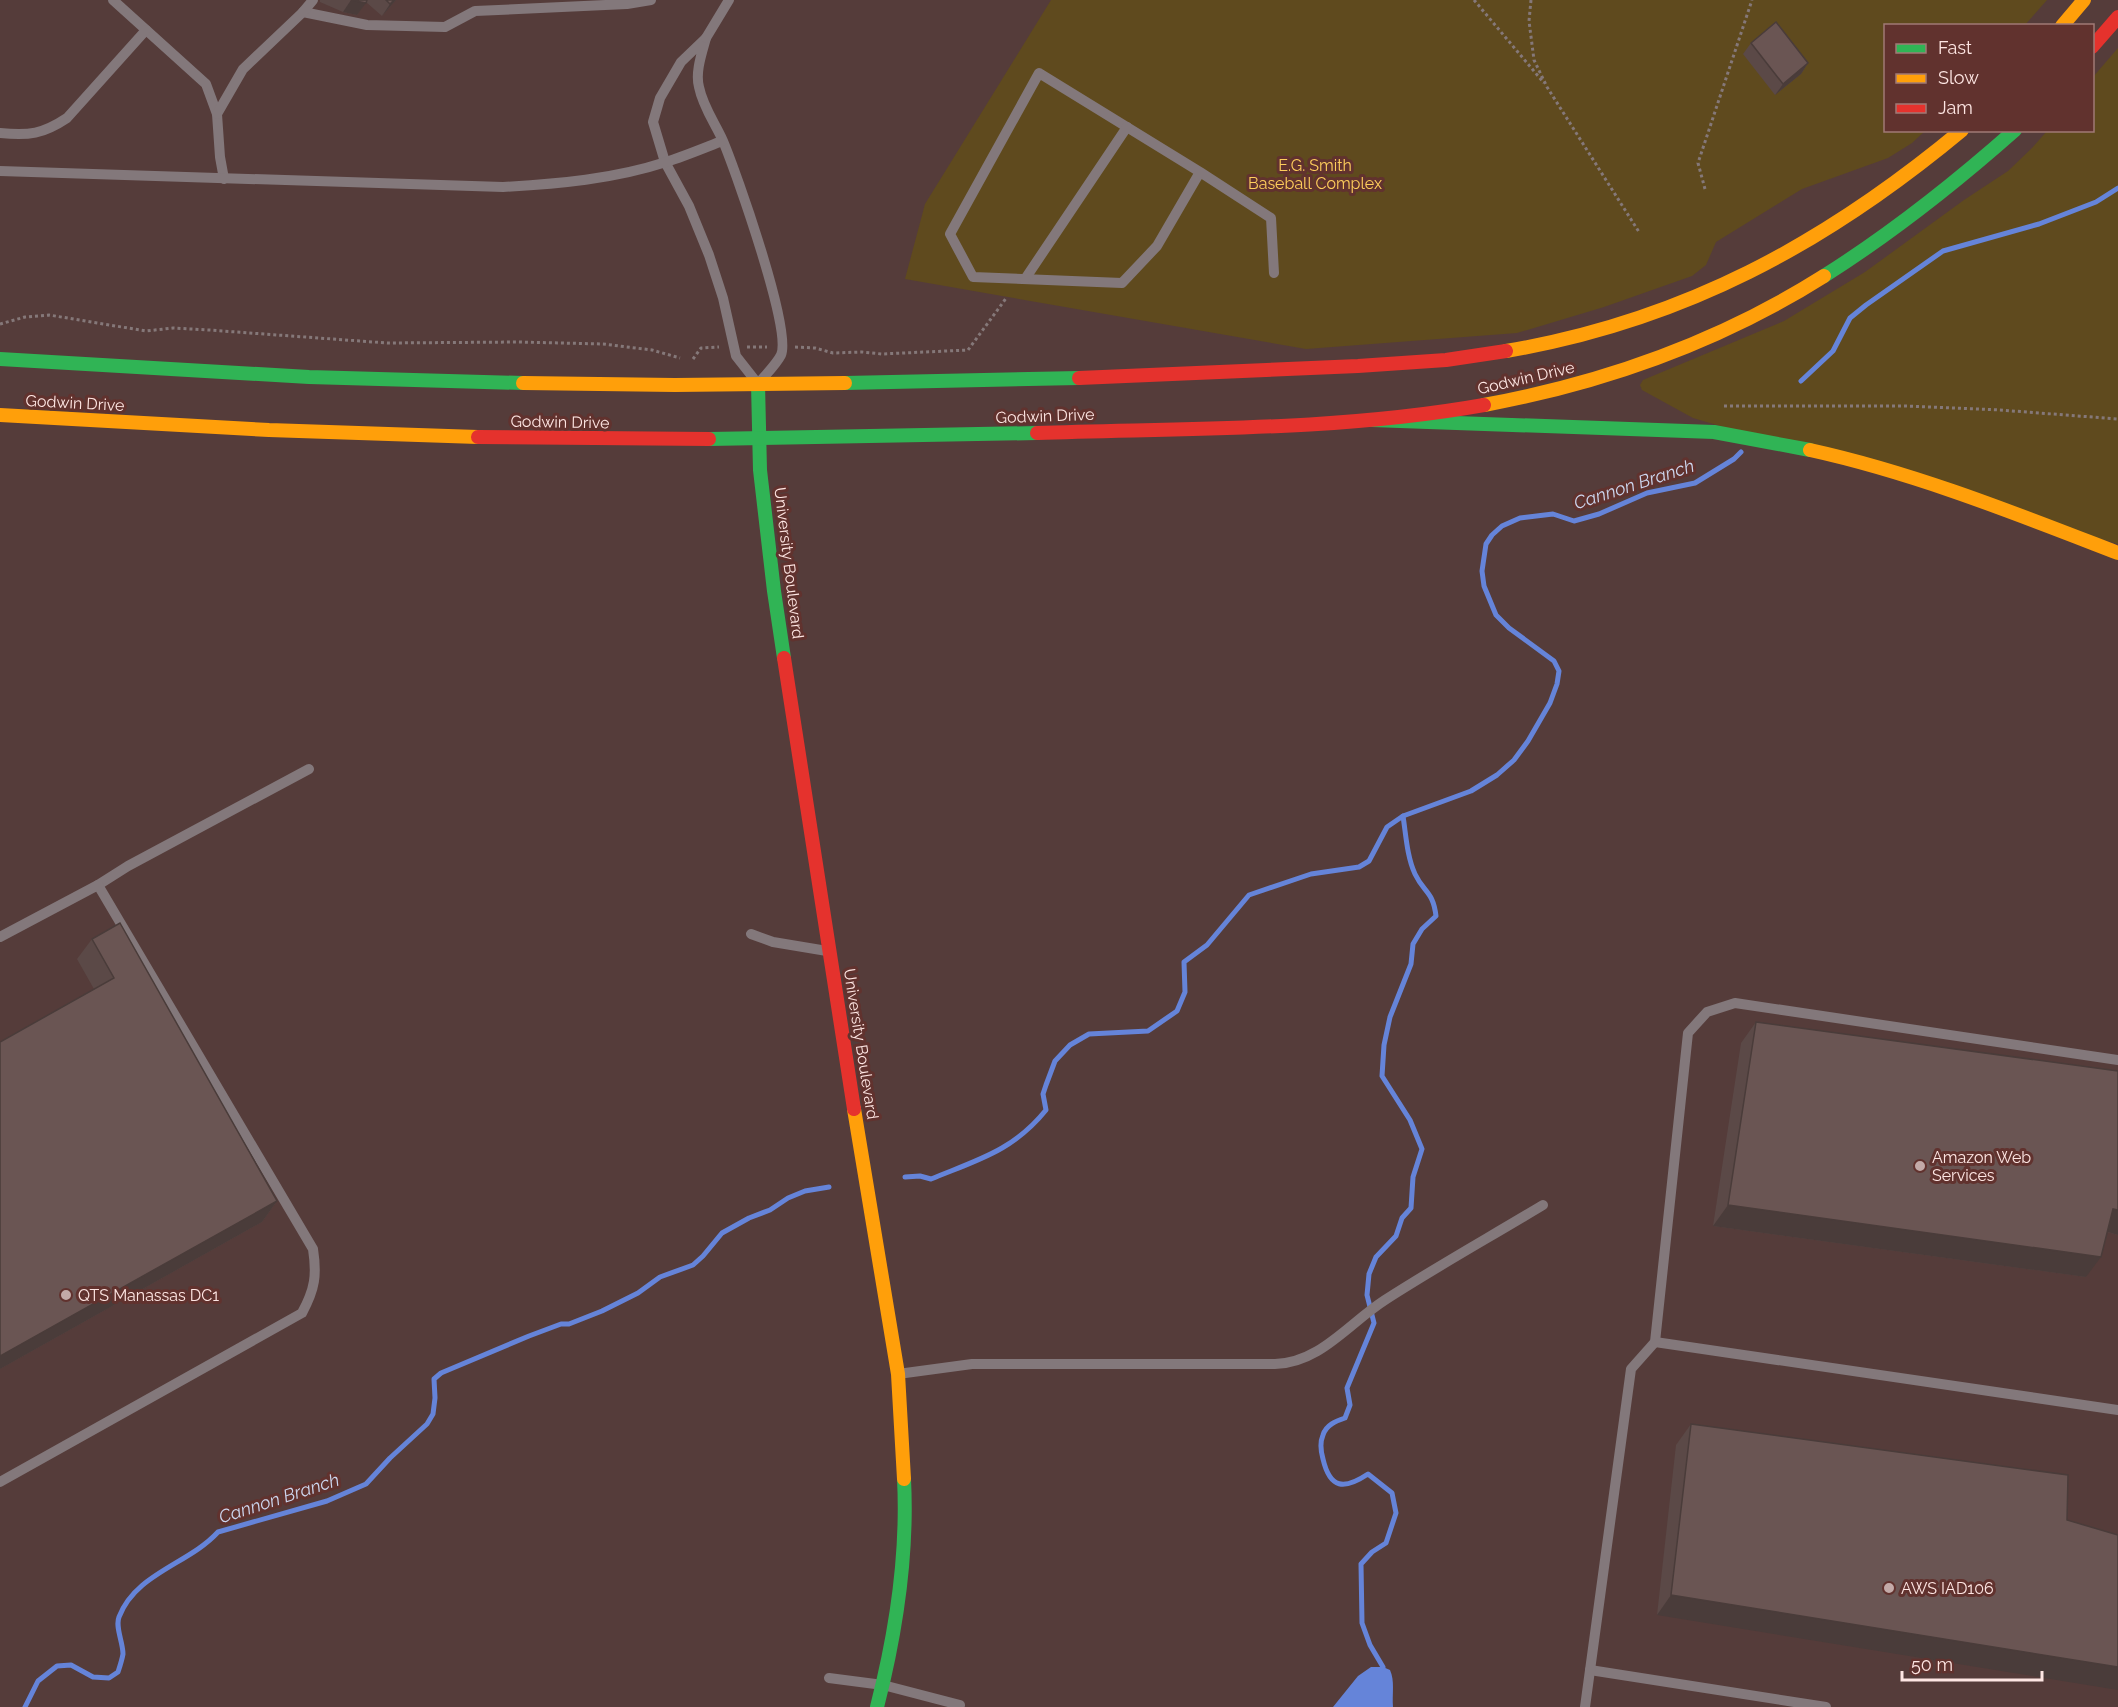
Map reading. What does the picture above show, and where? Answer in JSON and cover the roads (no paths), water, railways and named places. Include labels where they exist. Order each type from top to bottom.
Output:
[{"type":"main road","points":[[2064,24],[2084,0]]},
{"type":"main road","points":[[2094,45],[2118,17]]},
{"type":"main road","name":"Godwin Drive","points":[[0,360],[211,373],[407,381],[618,385],[1110,376],[1431,363],[1497,354],[1563,341],[1622,325],[1746,275],[1800,246],[1876,198],[1922,165],[1960,132]]},
{"type":"main road","name":"Godwin Drive","points":[[0,415],[255,430],[591,439],[991,434],[1277,425],[1432,414],[1538,395],[1588,381],[1660,357],[1728,329],[1782,301],[1870,248],[1908,222],[1972,170],[2013,132]]},
{"type":"main road","name":"University Boulevard","points":[[758,384],[760,470],[774,591],[898,1374],[905,1497],[903,1557],[897,1616],[877,1707]]},
{"type":"main road","points":[[1372,420],[1714,432],[1752,437],[1814,449],[1908,475],[2118,553]]},
{"type":"lane","points":[[113,0],[206,84],[217,114],[224,179]]},
{"type":"lane","points":[[217,114],[243,69],[313,0]]},
{"type":"lane","points":[[303,12],[368,25],[445,27],[476,11],[627,4],[651,0]]},
{"type":"lane","points":[[706,38],[700,60],[698,85],[709,116],[723,141],[757,237],[781,327],[782,354],[758,384],[736,356],[723,297],[709,255],[689,206],[665,162],[653,122],[660,98],[681,62],[706,38],[729,0]]},
{"type":"lane","points":[[0,133],[38,134],[67,118],[146,30]]},
{"type":"lane","points":[[1200,172],[1157,246],[1122,283],[973,277],[950,234],[1039,73],[1200,172],[1271,218],[1274,273]]},
{"type":"lane","points":[[1024,279],[1127,127]]},
{"type":"lane","points":[[0,171],[503,187],[565,183],[615,175],[665,162],[723,141]]},
{"type":"lane","points":[[0,936],[309,769]]},
{"type":"lane","points":[[0,1482],[302,1312],[312,1296],[316,1270],[313,1249],[98,885]]},
{"type":"lane","points":[[751,934],[773,942],[830,952]]},
{"type":"lane","points":[[1585,1707],[1631,1369],[1655,1342],[1688,1034],[1707,1012],[1735,1003],[2118,1060]]},
{"type":"lane","points":[[898,1374],[972,1364],[1289,1364],[1316,1353],[1383,1301],[1543,1205]]},
{"type":"lane","points":[[1655,1342],[2118,1410]]},
{"type":"lane","points":[[1590,1670],[1826,1707]]},
{"type":"lane","points":[[829,1678],[883,1685],[960,1705]]},
{"type":"water","points":[[1371,1667],[1383,1667],[1390,1670],[1393,1683],[1393,1707],[1333,1707],[1358,1676]]},
{"type":"waterway","name":"Cannon Branch","points":[[1801,381],[1833,351],[1850,318],[1943,251],[2039,224],[2096,202],[2118,188]]},
{"type":"waterway","name":"Cannon Branch","points":[[905,1177],[920,1176],[931,1179],[979,1160],[1021,1135],[1046,1110],[1043,1094],[1046,1085],[1055,1061],[1070,1045],[1089,1034],[1148,1031],[1177,1011],[1185,992],[1184,962],[1207,945],[1249,895],[1311,874],[1359,867],[1369,861],[1387,827],[1403,816],[1471,791],[1497,775],[1514,760],[1550,703],[1559,671],[1554,661],[1509,628],[1496,615],[1484,586],[1482,571],[1486,544],[1502,526],[1520,518],[1553,514],[1574,521],[1599,514],[1647,493],[1695,483],[1734,459],[1741,452]]},
{"type":"waterway","points":[[1383,1667],[1370,1645],[1362,1623],[1361,1564],[1372,1552],[1386,1543],[1396,1513],[1392,1493],[1368,1474],[1352,1483],[1339,1484],[1334,1481],[1326,1469],[1321,1444],[1326,1429],[1345,1418],[1350,1405],[1347,1388],[1374,1323],[1367,1295],[1369,1274],[1376,1257],[1396,1236],[1402,1218],[1411,1208],[1413,1177],[1422,1149],[1410,1120],[1382,1076],[1384,1045],[1390,1017],[1411,964],[1413,944],[1422,929],[1436,916],[1430,897],[1412,867],[1403,816]]},
{"type":"waterway","name":"Cannon Branch","points":[[25,1707],[38,1681],[57,1666],[71,1665],[93,1677],[109,1678],[118,1672],[123,1654],[118,1621],[127,1602],[150,1579],[193,1553],[218,1532],[327,1501],[366,1484],[427,1424],[433,1414],[434,1379],[441,1373],[529,1336],[602,1311],[638,1293],[660,1277],[693,1265],[722,1233],[749,1218],[770,1210],[788,1198],[805,1191],[829,1187]]},
{"type":"place","name":"Amazon Web Services","points":[[1920,1166]]},
{"type":"place","name":"QTS Manassas DC1","points":[[66,1295]]},
{"type":"place","name":"AWS IAD106","points":[[1889,1588]]},
{"type":"park label","name":"E.G. Smith Baseball Complex","points":[[1315,174]]}]
